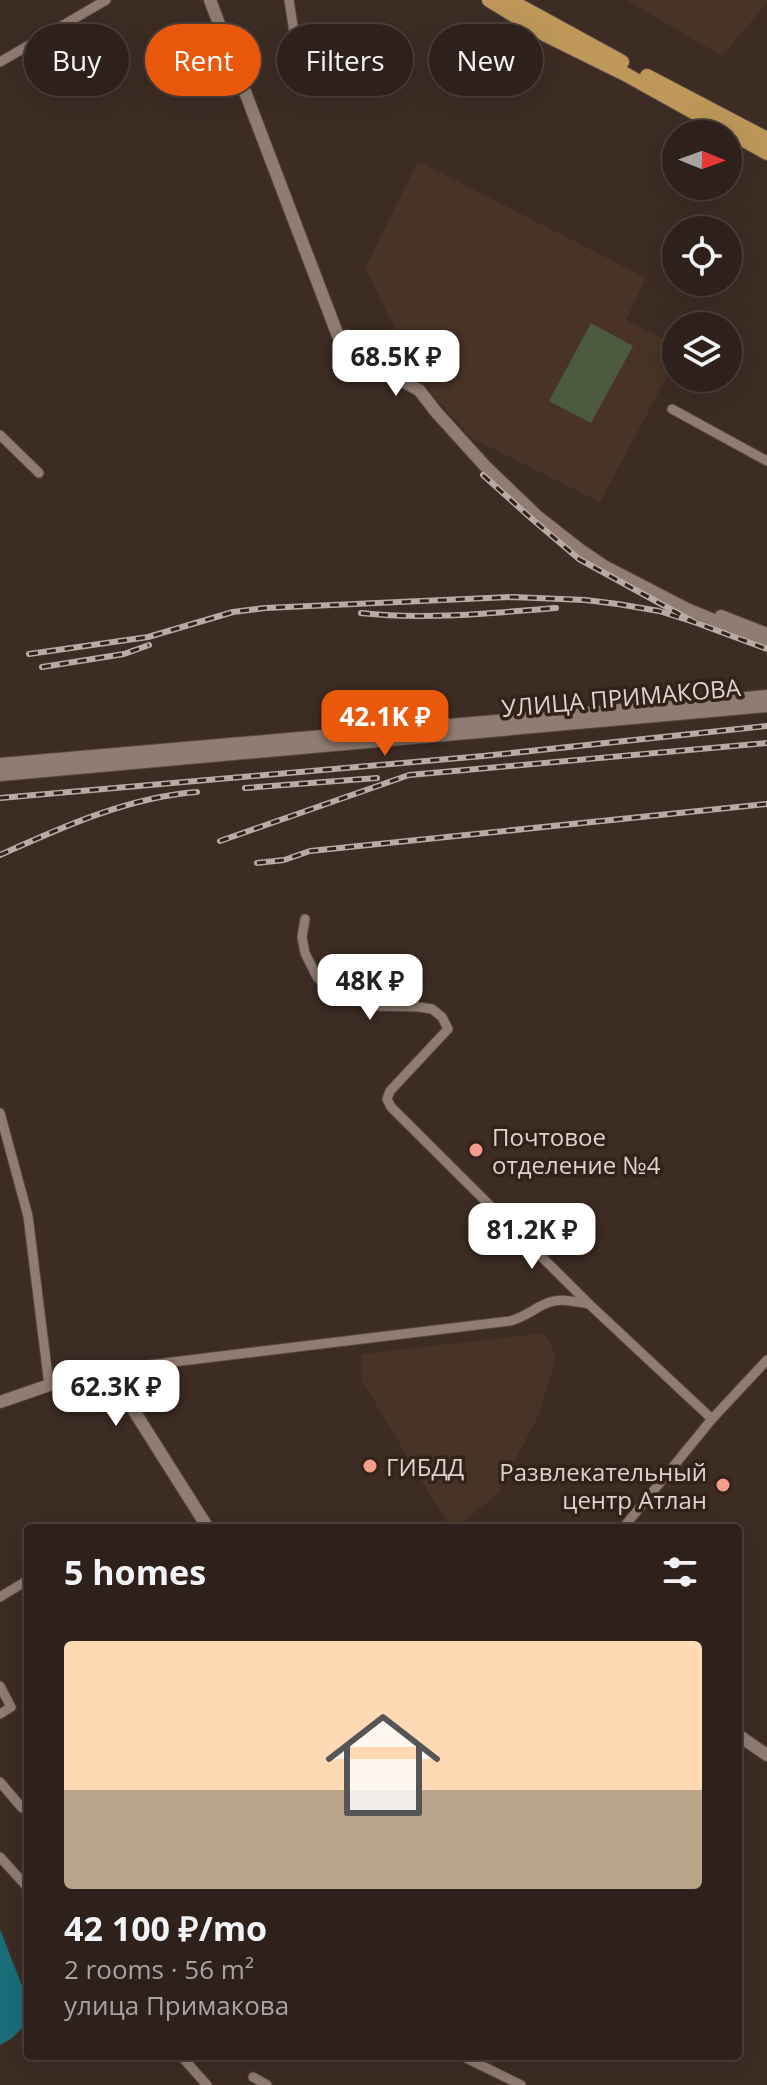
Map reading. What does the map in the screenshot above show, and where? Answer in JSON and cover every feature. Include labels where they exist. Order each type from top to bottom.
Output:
[{"type":"main road","points":[[212,0],[339,326],[353,344],[418,380],[506,480],[540,513],[580,544],[687,605],[767,634]]},
{"type":"main road","points":[[212,0],[340,341],[352,354],[419,390],[485,466],[537,516],[579,549],[604,566],[687,609],[767,642]]},
{"type":"main road","points":[[489,0],[546,35],[625,74],[767,153]]},
{"type":"main road","points":[[509,0],[767,139]]},
{"type":"main road","name":"УЛИЦА ПРИМАКОВА","points":[[0,764],[767,696]]},
{"type":"main road","name":"УЛИЦА ПРИМАКОВА","points":[[0,775],[767,706]]},
{"type":"main road","points":[[0,1402],[93,1370],[112,1376],[205,1524]]},
{"type":"main road","points":[[0,1408],[85,1381],[107,1381],[199,1524]]},
{"type":"main road","points":[[742,1738],[767,1755]]},
{"type":"main road","points":[[742,1745],[767,1761]]},
{"type":"street","points":[[0,62],[106,0]]},
{"type":"street","points":[[289,0],[293,24]]},
{"type":"street","points":[[672,409],[767,461]]},
{"type":"street","points":[[0,435],[39,473]]},
{"type":"street","points":[[305,919],[302,937],[305,953],[317,977],[334,994],[375,1006],[432,1009],[442,1017],[448,1029],[390,1091],[387,1099],[391,1107],[589,1304],[712,1419]]},
{"type":"street","points":[[0,1113],[28,1216],[49,1385]]},
{"type":"street","points":[[112,1376],[148,1365],[524,1317],[542,1305],[557,1301],[589,1304]]},
{"type":"street","points":[[626,1524],[712,1419],[767,1360]]},
{"type":"street","points":[[0,1597],[24,1582]]},
{"type":"street","points":[[0,1686],[11,1707],[0,1714]]},
{"type":"street","points":[[0,1782],[22,1808]]},
{"type":"street","points":[[0,1857],[24,1884]]},
{"type":"street","points":[[185,2060],[207,2085]]},
{"type":"street","points":[[470,2060],[521,2085]]},
{"type":"street","points":[[253,2077],[267,2085]]},
{"type":"shaded area","points":[[626,0],[767,0],[767,3],[722,56]]},
{"type":"shaded area","points":[[418,161],[646,278],[626,320],[662,338],[662,386],[600,502],[472,438],[421,382],[365,268]]},
{"type":"shaded area","points":[[545,1333],[556,1357],[539,1414],[498,1494],[460,1524],[448,1524],[361,1379],[362,1354]]},
{"type":"green space","points":[[591,323],[633,346],[591,423],[549,401]]},
{"type":"water","points":[[0,1929],[24,1987],[24,2026],[0,2045]]},
{"type":"railway","points":[[483,475],[579,559],[694,622],[767,649]]},
{"type":"railway","points":[[29,654],[148,637],[233,612],[265,608],[512,597],[618,604],[659,611],[694,622]]},
{"type":"railway","points":[[361,613],[434,616],[556,608]]},
{"type":"railway","points":[[42,667],[124,654],[149,645]]},
{"type":"railway","points":[[0,798],[483,756],[767,726]]},
{"type":"railway","points":[[220,841],[409,775],[767,743]]},
{"type":"railway","points":[[245,788],[377,778]]},
{"type":"railway","points":[[0,855],[121,807],[197,792]]},
{"type":"railway","points":[[257,863],[284,860],[310,851],[767,804]]},
{"type":"place","name":"Почтовое отделение №4","points":[[476,1150]]},
{"type":"place","name":"ГИБДД","points":[[370,1466]]},
{"type":"place","name":"Развлекательный центр Атлан","points":[[723,1485]]}]
